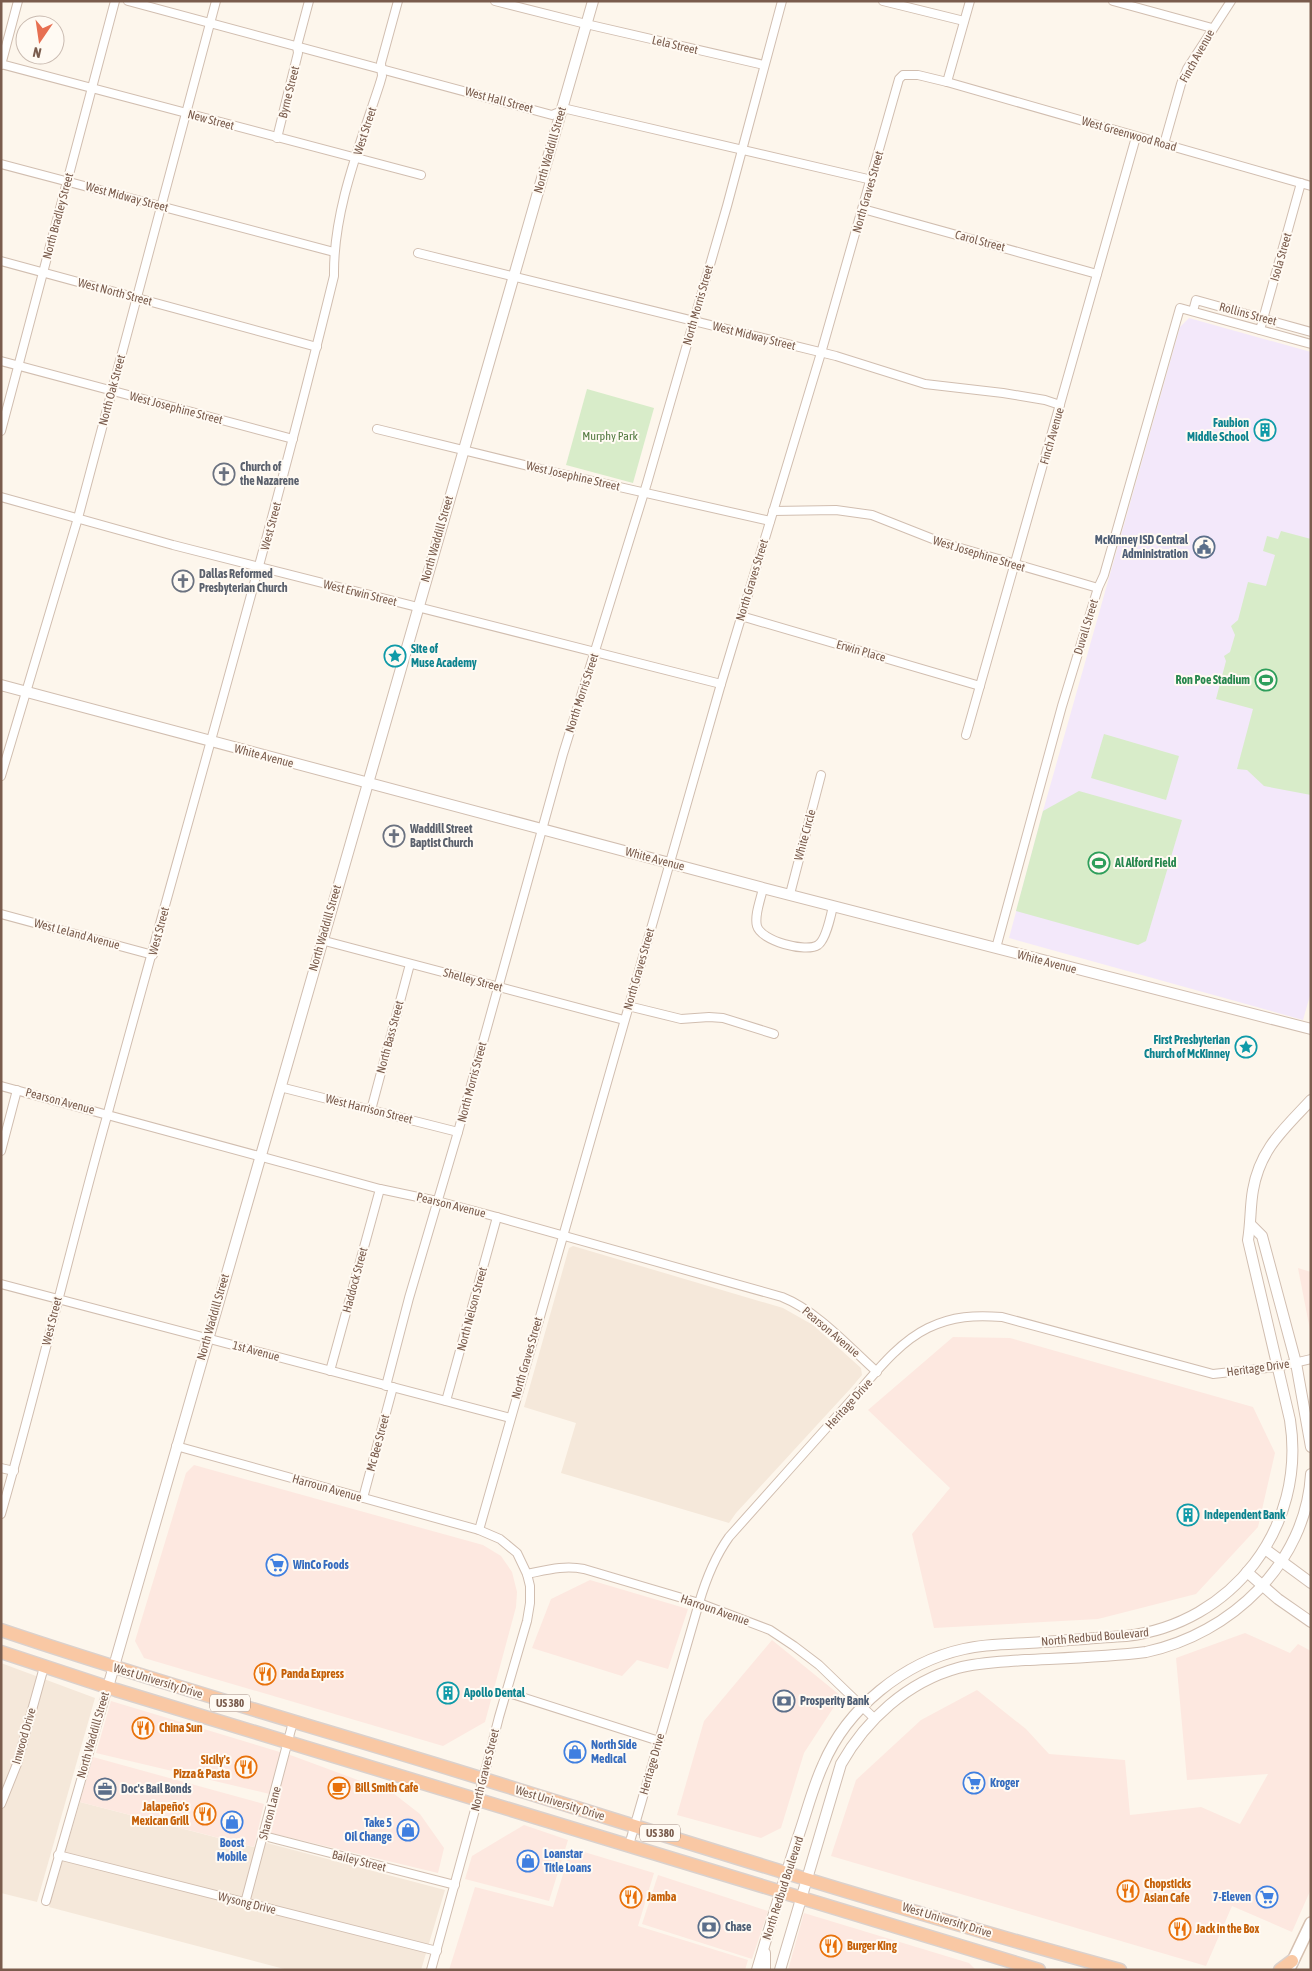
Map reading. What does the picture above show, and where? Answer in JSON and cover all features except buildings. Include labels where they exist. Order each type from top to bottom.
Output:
[{"type":"highway","name":"West University Drive","points":[[1,1630],[114,1668],[634,1826],[1120,1970]]},
{"type":"highway","name":"West University Drive","points":[[1,1652],[108,1687],[1039,1970]]},
{"type":"highway","points":[[1280,1970],[1292,1967]]},
{"type":"main road","points":[[1292,1967],[1311,1923]]},
{"type":"street","points":[[1,64],[18,1]]},
{"type":"street","name":"North Bradley Street","points":[[1,430],[115,1]]},
{"type":"street","name":"West Hall Street","points":[[128,1],[552,115],[567,110],[872,180]]},
{"type":"street","name":"North Oak Street","points":[[1,776],[78,518],[216,1]]},
{"type":"street","name":"Byrne Street","points":[[277,138],[309,1]]},
{"type":"street","name":"West Street","points":[[1,1514],[14,1471],[107,1114],[260,567],[334,276],[334,252],[342,208],[380,83],[381,62],[398,1]]},
{"type":"street","name":"Lela Street","points":[[495,1],[764,65]]},
{"type":"street","name":"North Waddill Street","points":[[46,1901],[462,450],[593,1]]},
{"type":"street","name":"North Morris Street","points":[[389,1386],[409,1298],[458,1132],[562,754],[644,493],[782,1]]},
{"type":"street","points":[[883,1],[964,21]]},
{"type":"street","points":[[947,82],[970,1]]},
{"type":"street","points":[[1113,1],[1212,28]]},
{"type":"street","name":"Finch Avenue","points":[[1164,144],[1187,69],[1231,1]]},
{"type":"street","name":"New Street","points":[[1,64],[420,175]]},
{"type":"street","name":"North Graves Street","points":[[432,1970],[506,1692],[527,1622],[530,1595],[527,1574],[521,1559],[513,1549],[500,1539],[479,1530],[669,863],[872,180],[900,79],[903,75],[918,75],[947,82]]},
{"type":"street","name":"West Greenwood Road","points":[[947,82],[1311,186]]},
{"type":"street","name":"Finch Avenue","points":[[966,735],[1136,136]]},
{"type":"street","name":"West Midway Street","points":[[1,164],[334,252]]},
{"type":"street","name":"Isola Street","points":[[1260,330],[1301,183]]},
{"type":"street","name":"Carol Street","points":[[863,209],[1097,274]]},
{"type":"street","name":"West Midway Street","points":[[418,254],[821,353],[925,384],[1003,393],[1045,400],[1060,405]]},
{"type":"street","name":"West North Street","points":[[1,261],[317,347]]},
{"type":"street","name":"Rollins Street","points":[[1193,311],[1196,300],[1311,332]]},
{"type":"street","name":"Rollins Street","points":[[1180,308],[1311,344]]},
{"type":"street","name":"Duvall Street","points":[[996,948],[1062,706],[1098,588],[1104,575],[1180,308]]},
{"type":"street","name":"West Josephine Street","points":[[1,361],[293,439]]},
{"type":"street","name":"West Josephine Street","points":[[376,429],[770,522]]},
{"type":"street","name":"West Erwin Street","points":[[1,497],[260,567],[721,684]]},
{"type":"street","name":"West Josephine Street","points":[[773,511],[836,510],[872,515],[943,543],[1098,588]]},
{"type":"street","name":"Erwin Place","points":[[741,616],[980,686]]},
{"type":"street","name":"White Avenue","points":[[1,685],[764,888],[1310,1028]]},
{"type":"street","name":"White Circle","points":[[790,894],[820,775]]},
{"type":"street","points":[[764,888],[756,923],[758,930],[778,942],[794,946],[811,947],[818,945],[823,940],[833,906]]},
{"type":"street","name":"West Leland Avenue","points":[[1,914],[153,954]]},
{"type":"street","name":"Shelley Street","points":[[321,940],[624,1020]]},
{"type":"street","name":"North Bass Street","points":[[371,1110],[410,964]]},
{"type":"street","points":[[628,1006],[681,1019],[723,1018],[774,1034]]},
{"type":"street","name":"Pearson Avenue","points":[[1,1086],[380,1189],[497,1216],[761,1290],[793,1301],[813,1315],[877,1372]]},
{"type":"street","name":"West Harrison Street","points":[[280,1087],[458,1132]]},
{"type":"street","points":[[1,1151],[18,1090]]},
{"type":"street","name":"North Redbud Boulevard","points":[[757,1970],[780,1891],[823,1765],[832,1746],[862,1707],[882,1689],[903,1674],[954,1651],[990,1645],[1126,1636],[1167,1628],[1215,1603],[1247,1572],[1265,1549],[1286,1501],[1292,1468],[1291,1431],[1248,1240],[1251,1225],[1252,1192],[1263,1157],[1273,1140],[1311,1100]]},
{"type":"street","name":"Haddock Street","points":[[330,1371],[380,1189]]},
{"type":"street","name":"North Nelson Street","points":[[446,1401],[497,1216]]},
{"type":"street","points":[[1251,1225],[1262,1236],[1296,1363],[1311,1447]]},
{"type":"street","name":"1st Avenue","points":[[1,1284],[510,1418]]},
{"type":"street","name":"Heritage Drive","points":[[629,1845],[699,1603],[716,1555],[729,1537],[877,1372],[896,1353],[926,1329],[955,1317],[983,1315],[1002,1317],[1204,1372],[1226,1373],[1277,1367],[1311,1360]]},
{"type":"street","name":"Mc Bee Street","points":[[363,1498],[389,1386]]},
{"type":"street","name":"Harroun Avenue","points":[[176,1446],[479,1530]]},
{"type":"street","points":[[1,1468],[14,1471]]},
{"type":"street","name":"North Redbud Boulevard","points":[[780,1970],[841,1764],[860,1734],[875,1719],[910,1690],[956,1669],[996,1662],[1134,1653],[1169,1646],[1203,1632],[1217,1624],[1240,1606],[1262,1586],[1282,1561],[1301,1522],[1311,1474]]},
{"type":"street","points":[[1265,1549],[1311,1583]]},
{"type":"street","name":"Harroun Avenue","points":[[527,1574],[572,1566],[699,1603],[770,1630],[819,1665],[875,1719]]},
{"type":"street","points":[[1247,1572],[1262,1586],[1311,1622]]},
{"type":"street","name":"Inwood Drive","points":[[1,1804],[16,1764],[44,1667]]},
{"type":"street","points":[[506,1692],[659,1741]]},
{"type":"street","name":"Sharon Lane","points":[[245,1903],[293,1722]]},
{"type":"street","name":"Bailey Street","points":[[264,1836],[455,1885]]},
{"type":"street","name":"Wysong Drive","points":[[58,1855],[436,1951]]},
{"type":"street","points":[[765,1942],[765,1970]]},
{"type":"shaded area","points":[[1189,318],[1311,352],[1311,992],[1303,1020],[1009,938],[1180,327]]},
{"type":"shaded area","points":[[573,1246],[783,1308],[813,1325],[861,1368],[862,1375],[851,1388],[736,1513],[729,1523],[561,1473],[576,1423],[524,1407],[569,1248]]},
{"type":"shaded area","points":[[1298,1268],[1311,1272],[1311,1335]]},
{"type":"shaded area","points":[[953,1337],[1010,1338],[1253,1407],[1275,1453],[1258,1527],[1196,1594],[1098,1619],[934,1628],[912,1534],[950,1488],[868,1410]]},
{"type":"shaded area","points":[[194,1465],[483,1545],[501,1556],[512,1572],[517,1592],[516,1607],[485,1722],[443,1746],[144,1658],[135,1641],[186,1473]]},
{"type":"shaded area","points":[[590,1580],[688,1609],[668,1669],[637,1660],[622,1676],[532,1648],[551,1599]]},
{"type":"shaded area","points":[[1245,1633],[1290,1653],[1298,1644],[1311,1651],[1311,1889],[1292,1932],[1232,1906],[1206,1966],[831,1856],[856,1780],[921,1720],[977,1690],[1026,1729],[1049,1754],[1125,1760],[1130,1815],[1201,1807],[1240,1824],[1268,1774],[1187,1780],[1176,1658]]},
{"type":"shaded area","points":[[772,1640],[841,1696],[804,1753],[781,1828],[761,1838],[677,1815],[704,1721]]},
{"type":"shaded area","points":[[1,1663],[95,1698],[37,1902],[1,1893]]},
{"type":"shaded area","points":[[111,1701],[293,1756],[393,1793],[420,1814],[444,1848],[438,1873],[271,1833],[278,1796],[96,1753]]},
{"type":"shaded area","points":[[93,1757],[264,1804],[254,1847],[80,1802]]},
{"type":"shaded area","points":[[80,1802],[253,1847],[267,1843],[445,1890],[421,1970],[288,1970],[49,1907]]},
{"type":"shaded area","points":[[524,1825],[568,1840],[549,1901],[465,1879],[472,1856]]},
{"type":"shaded area","points":[[571,1848],[654,1873],[638,1926],[748,1960],[745,1970],[449,1970],[475,1887],[553,1907]]},
{"type":"shaded area","points":[[658,1875],[768,1911],[752,1959],[642,1924]]},
{"type":"shaded area","points":[[804,1913],[969,1963],[976,1970],[788,1970]]},
{"type":"green space","name":"Murphy Park","points":[[587,389],[654,408],[633,483],[566,465]]},
{"type":"green space","name":"Ron Poe Stadium","points":[[1281,531],[1311,539],[1311,795],[1264,786],[1247,770],[1237,769],[1253,709],[1216,699],[1226,661],[1224,656],[1230,652],[1235,635],[1231,626],[1238,620],[1248,582],[1266,586],[1275,555],[1263,551],[1267,536],[1278,539]]},
{"type":"green space","points":[[1104,734],[1179,756],[1166,800],[1091,778]]},
{"type":"green space","name":"Al Alford Field","points":[[1079,791],[1182,820],[1146,941],[1138,945],[1016,911],[1043,811]]},
{"type":"place","name":"Faubion Middle School","points":[[1265,430]]},
{"type":"place","name":"Church of the Nazarene","points":[[224,474]]},
{"type":"place","name":"McKinney ISD Central Administration","points":[[1204,547]]},
{"type":"place","name":"Dallas Reformed Presbyterian Church","points":[[183,581]]},
{"type":"place","name":"Site of Muse Academy","points":[[395,656]]},
{"type":"place","name":"Ron Poe Stadium","points":[[1266,680]]},
{"type":"place","name":"Waddill Street Baptist Church","points":[[394,836]]},
{"type":"place","name":"Al Alford Field","points":[[1099,863]]},
{"type":"place","name":"First Presbyterian Church of McKinney","points":[[1246,1047]]},
{"type":"place","name":"Independent Bank","points":[[1188,1515]]},
{"type":"place","name":"WinCo Foods","points":[[277,1565]]},
{"type":"place","name":"Panda Express","points":[[265,1674]]},
{"type":"place","name":"Apollo Dental","points":[[448,1693]]},
{"type":"place","name":"Prosperity Bank","points":[[784,1701]]},
{"type":"place","name":"China Sun","points":[[143,1728]]},
{"type":"place","name":"North Side Medical","points":[[575,1752]]},
{"type":"place","name":"Sicily's Pizza & Pasta","points":[[246,1767]]},
{"type":"place","name":"Kroger","points":[[974,1783]]},
{"type":"place","name":"Bill Smith Cafe","points":[[339,1788]]},
{"type":"place","name":"Doc's Bail Bonds","points":[[105,1789]]},
{"type":"place","name":"Jalapeño's Mexican Grill","points":[[205,1814]]},
{"type":"place","name":"Boost Mobile","points":[[232,1822]]},
{"type":"place","name":"Take 5 Oil Change","points":[[408,1830]]},
{"type":"place","name":"Loanstar Title Loans","points":[[528,1861]]},
{"type":"place","name":"Chopsticks Asian Cafe","points":[[1128,1891]]},
{"type":"place","name":"Jamba","points":[[631,1897]]},
{"type":"place","name":"7-Eleven","points":[[1267,1897]]},
{"type":"place","name":"Chase","points":[[709,1927]]},
{"type":"place","name":"Jack in the Box","points":[[1180,1929]]},
{"type":"place","name":"Burger King","points":[[831,1946]]}]
